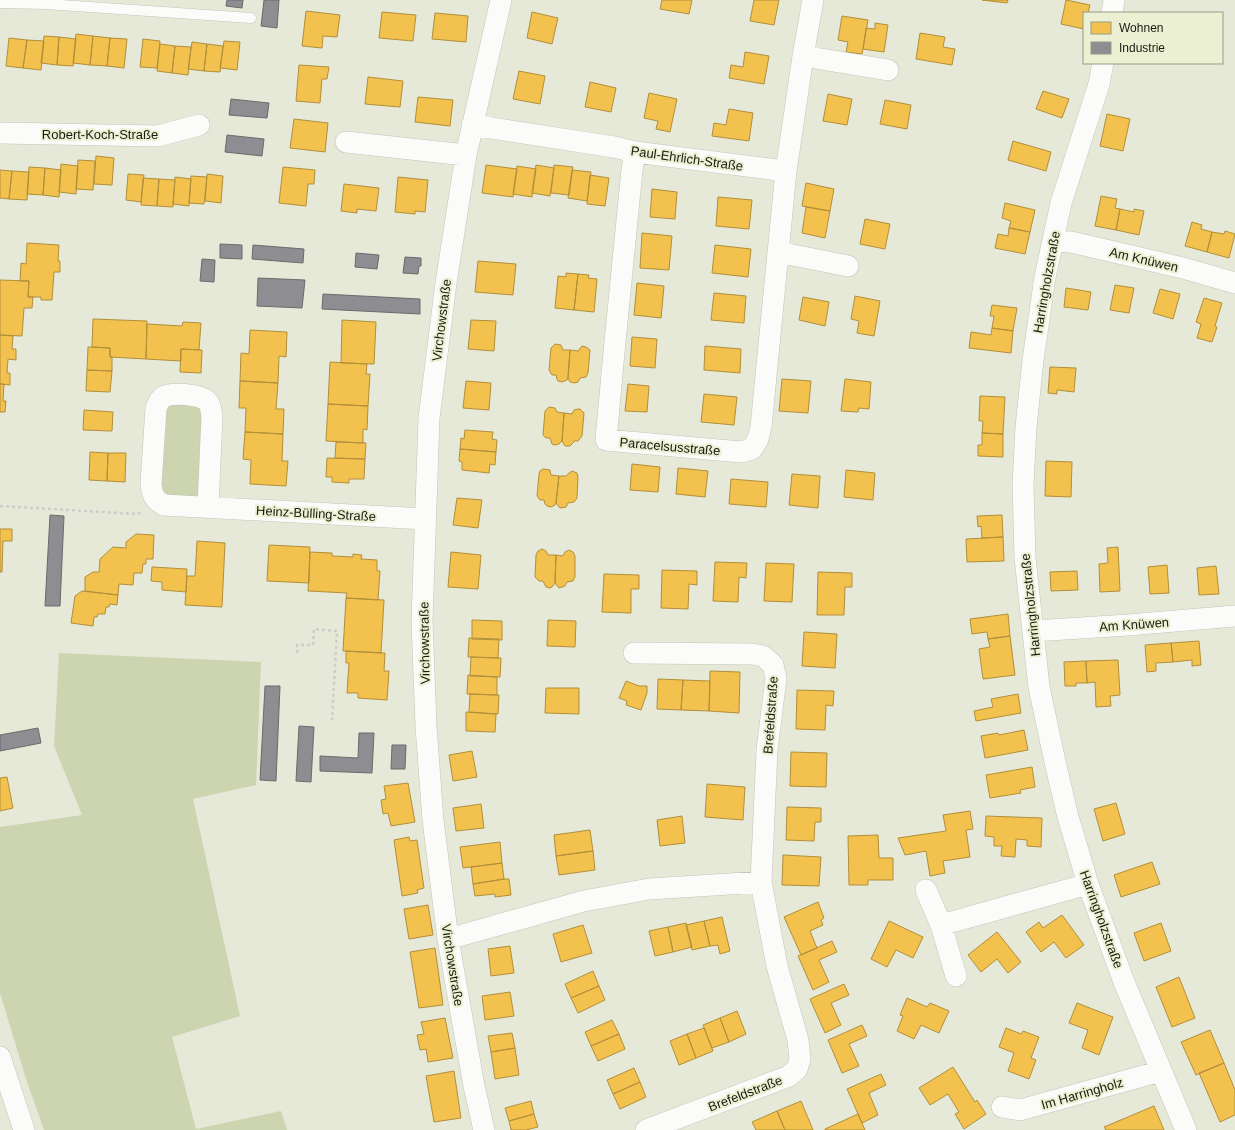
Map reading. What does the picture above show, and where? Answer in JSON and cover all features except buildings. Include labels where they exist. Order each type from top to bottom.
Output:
[{"type":"street","name":"Virchowstraße","points":[[484,1130],[474,1086],[448,939],[433,820],[426,726],[422,621],[429,418],[446,282],[466,155],[501,0]]},
{"type":"street","points":[[786,171],[813,0]]},
{"type":"street","points":[[1112,12],[1114,0]]},
{"type":"street","points":[[803,56],[888,70]]},
{"type":"street","name":"Harringholzstraße","points":[[1103,64],[1099,84],[1061,203],[1044,285],[1033,360],[1026,427],[1023,485],[1025,558],[1039,687],[1068,817],[1088,884],[1124,982],[1186,1130]]},
{"type":"street","name":"Robert-Koch-Straße","points":[[0,133],[158,136],[199,125]]},
{"type":"street","name":"Paul-Ehrlich-Straße","points":[[472,125],[614,147],[635,152],[786,171]]},
{"type":"street","points":[[346,142],[466,155]]},
{"type":"street","name":"Paracelsusstraße","points":[[635,152],[614,344],[606,440],[741,452],[752,449],[758,439],[761,427],[786,171]]},
{"type":"street","name":"Am Knüwen","points":[[1053,241],[1071,242],[1183,268],[1235,283]]},
{"type":"street","points":[[778,252],[848,266]]},
{"type":"street","points":[[158,502],[152,494],[151,484],[156,408],[158,402],[164,396],[196,396],[206,401],[210,406],[212,416],[208,507]]},
{"type":"street","name":"Heinz-Bülling-Straße","points":[[158,502],[164,505],[425,519]]},
{"type":"street","name":"Am Knüwen","points":[[1033,631],[1235,616]]},
{"type":"street","name":"Brefeldstraße","points":[[634,652],[752,654],[763,656],[773,666],[776,678],[768,750],[761,882],[777,966],[798,1040],[800,1059],[797,1069],[789,1076],[646,1130]]},
{"type":"street","points":[[448,939],[584,901],[649,889],[761,882]]},
{"type":"street","points":[[941,925],[1088,884]]},
{"type":"street","points":[[926,890],[941,925],[956,976]]},
{"type":"street","points":[[0,1057],[24,1130]]},
{"type":"street","name":"Im Harringholz","points":[[1002,1107],[1020,1110],[1161,1071]]},
{"type":"lane","points":[[0,3],[46,4],[251,18]]},
{"type":"path","points":[[0,506],[137,514],[158,502]]},
{"type":"path","points":[[297,653],[297,645],[313,645],[314,629],[337,631],[332,720]]},
{"type":"green space","points":[[193,403],[203,410],[198,494],[195,497],[166,497],[160,487],[165,410],[170,404]]},
{"type":"green space","points":[[59,653],[261,662],[256,785],[193,799],[240,1016],[172,1037],[196,1129],[281,1111],[287,1130],[44,1130],[26,1079],[0,993],[0,827],[82,815],[54,746]]}]
